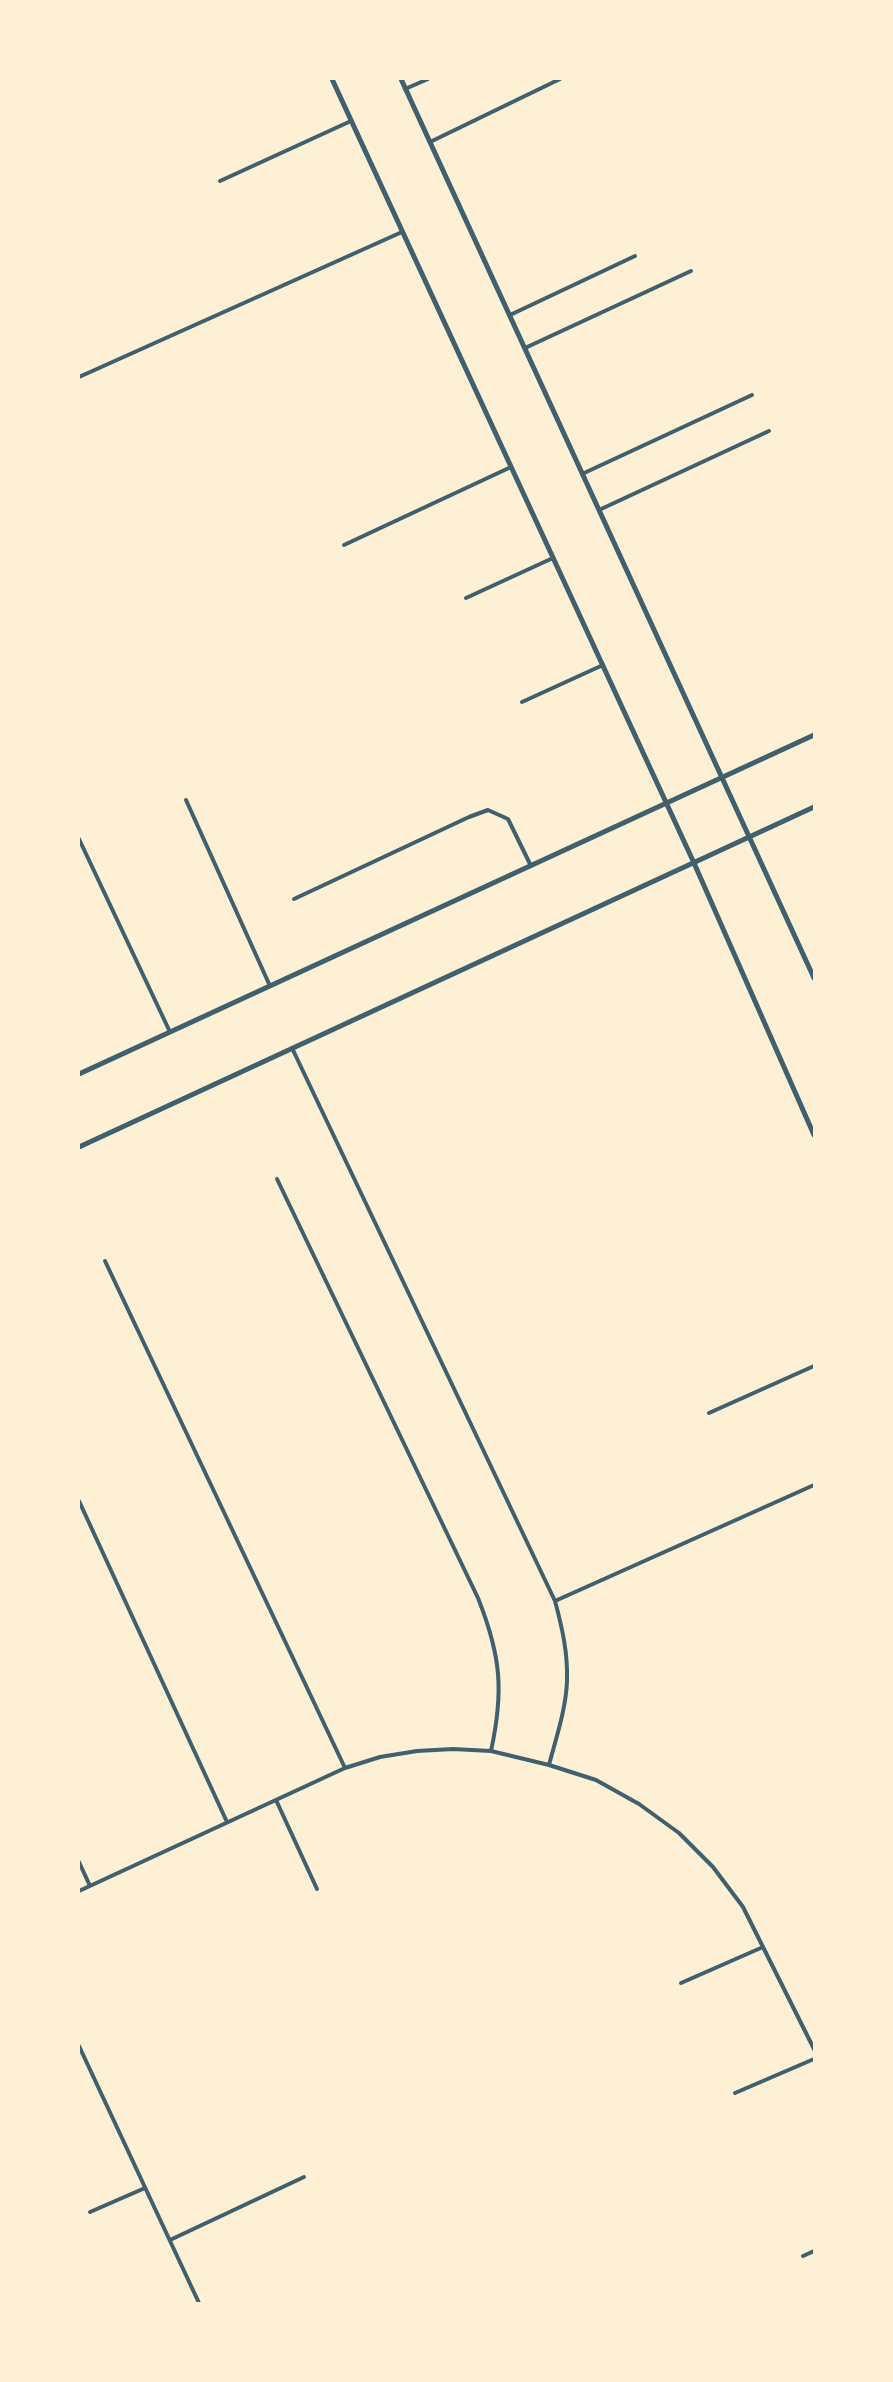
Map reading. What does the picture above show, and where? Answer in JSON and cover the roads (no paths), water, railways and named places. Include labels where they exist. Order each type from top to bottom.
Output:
[{"type":"street","points":[[332,79],[694,863],[814,1135]]},
{"type":"street","points":[[400,79],[814,978]]},
{"type":"street","points":[[79,1074],[814,735]]},
{"type":"street","points":[[79,1147],[814,807]]},
{"type":"lane","points":[[405,89],[428,79]]},
{"type":"lane","points":[[430,142],[560,79]]},
{"type":"lane","points":[[220,181],[351,121]]},
{"type":"lane","points":[[79,377],[402,232]]},
{"type":"lane","points":[[510,315],[635,256]]},
{"type":"lane","points":[[525,348],[691,271]]},
{"type":"lane","points":[[582,474],[752,395]]},
{"type":"lane","points":[[598,510],[770,430]]},
{"type":"lane","points":[[344,545],[511,467]]},
{"type":"lane","points":[[466,598],[553,558]]},
{"type":"lane","points":[[522,702],[603,665]]},
{"type":"lane","points":[[186,800],[270,986]]},
{"type":"lane","points":[[294,899],[469,817],[488,810],[508,818],[531,866]]},
{"type":"lane","points":[[79,839],[170,1032]]},
{"type":"lane","points":[[292,1048],[555,1601],[565,1641],[567,1682],[560,1724],[549,1765]]},
{"type":"lane","points":[[277,1179],[478,1598],[491,1630],[498,1663],[500,1697],[491,1751]]},
{"type":"lane","points":[[105,1261],[345,1768]]},
{"type":"lane","points":[[709,1413],[814,1366]]},
{"type":"lane","points":[[555,1601],[814,1485]]},
{"type":"lane","points":[[79,1501],[227,1822]]},
{"type":"lane","points":[[79,1891],[345,1768],[380,1757],[417,1751],[453,1749],[491,1751],[549,1765],[596,1780],[639,1804],[679,1833],[713,1867],[737,1899],[814,2049]]},
{"type":"lane","points":[[276,1800],[317,1889]]},
{"type":"lane","points":[[79,1862],[90,1886]]},
{"type":"lane","points":[[681,1983],[763,1947]]},
{"type":"lane","points":[[79,2046],[199,2303]]},
{"type":"lane","points":[[735,2093],[814,2059]]},
{"type":"lane","points":[[170,2240],[304,2177]]},
{"type":"lane","points":[[90,2212],[145,2188]]},
{"type":"lane","points":[[802,2256],[814,2251]]}]
